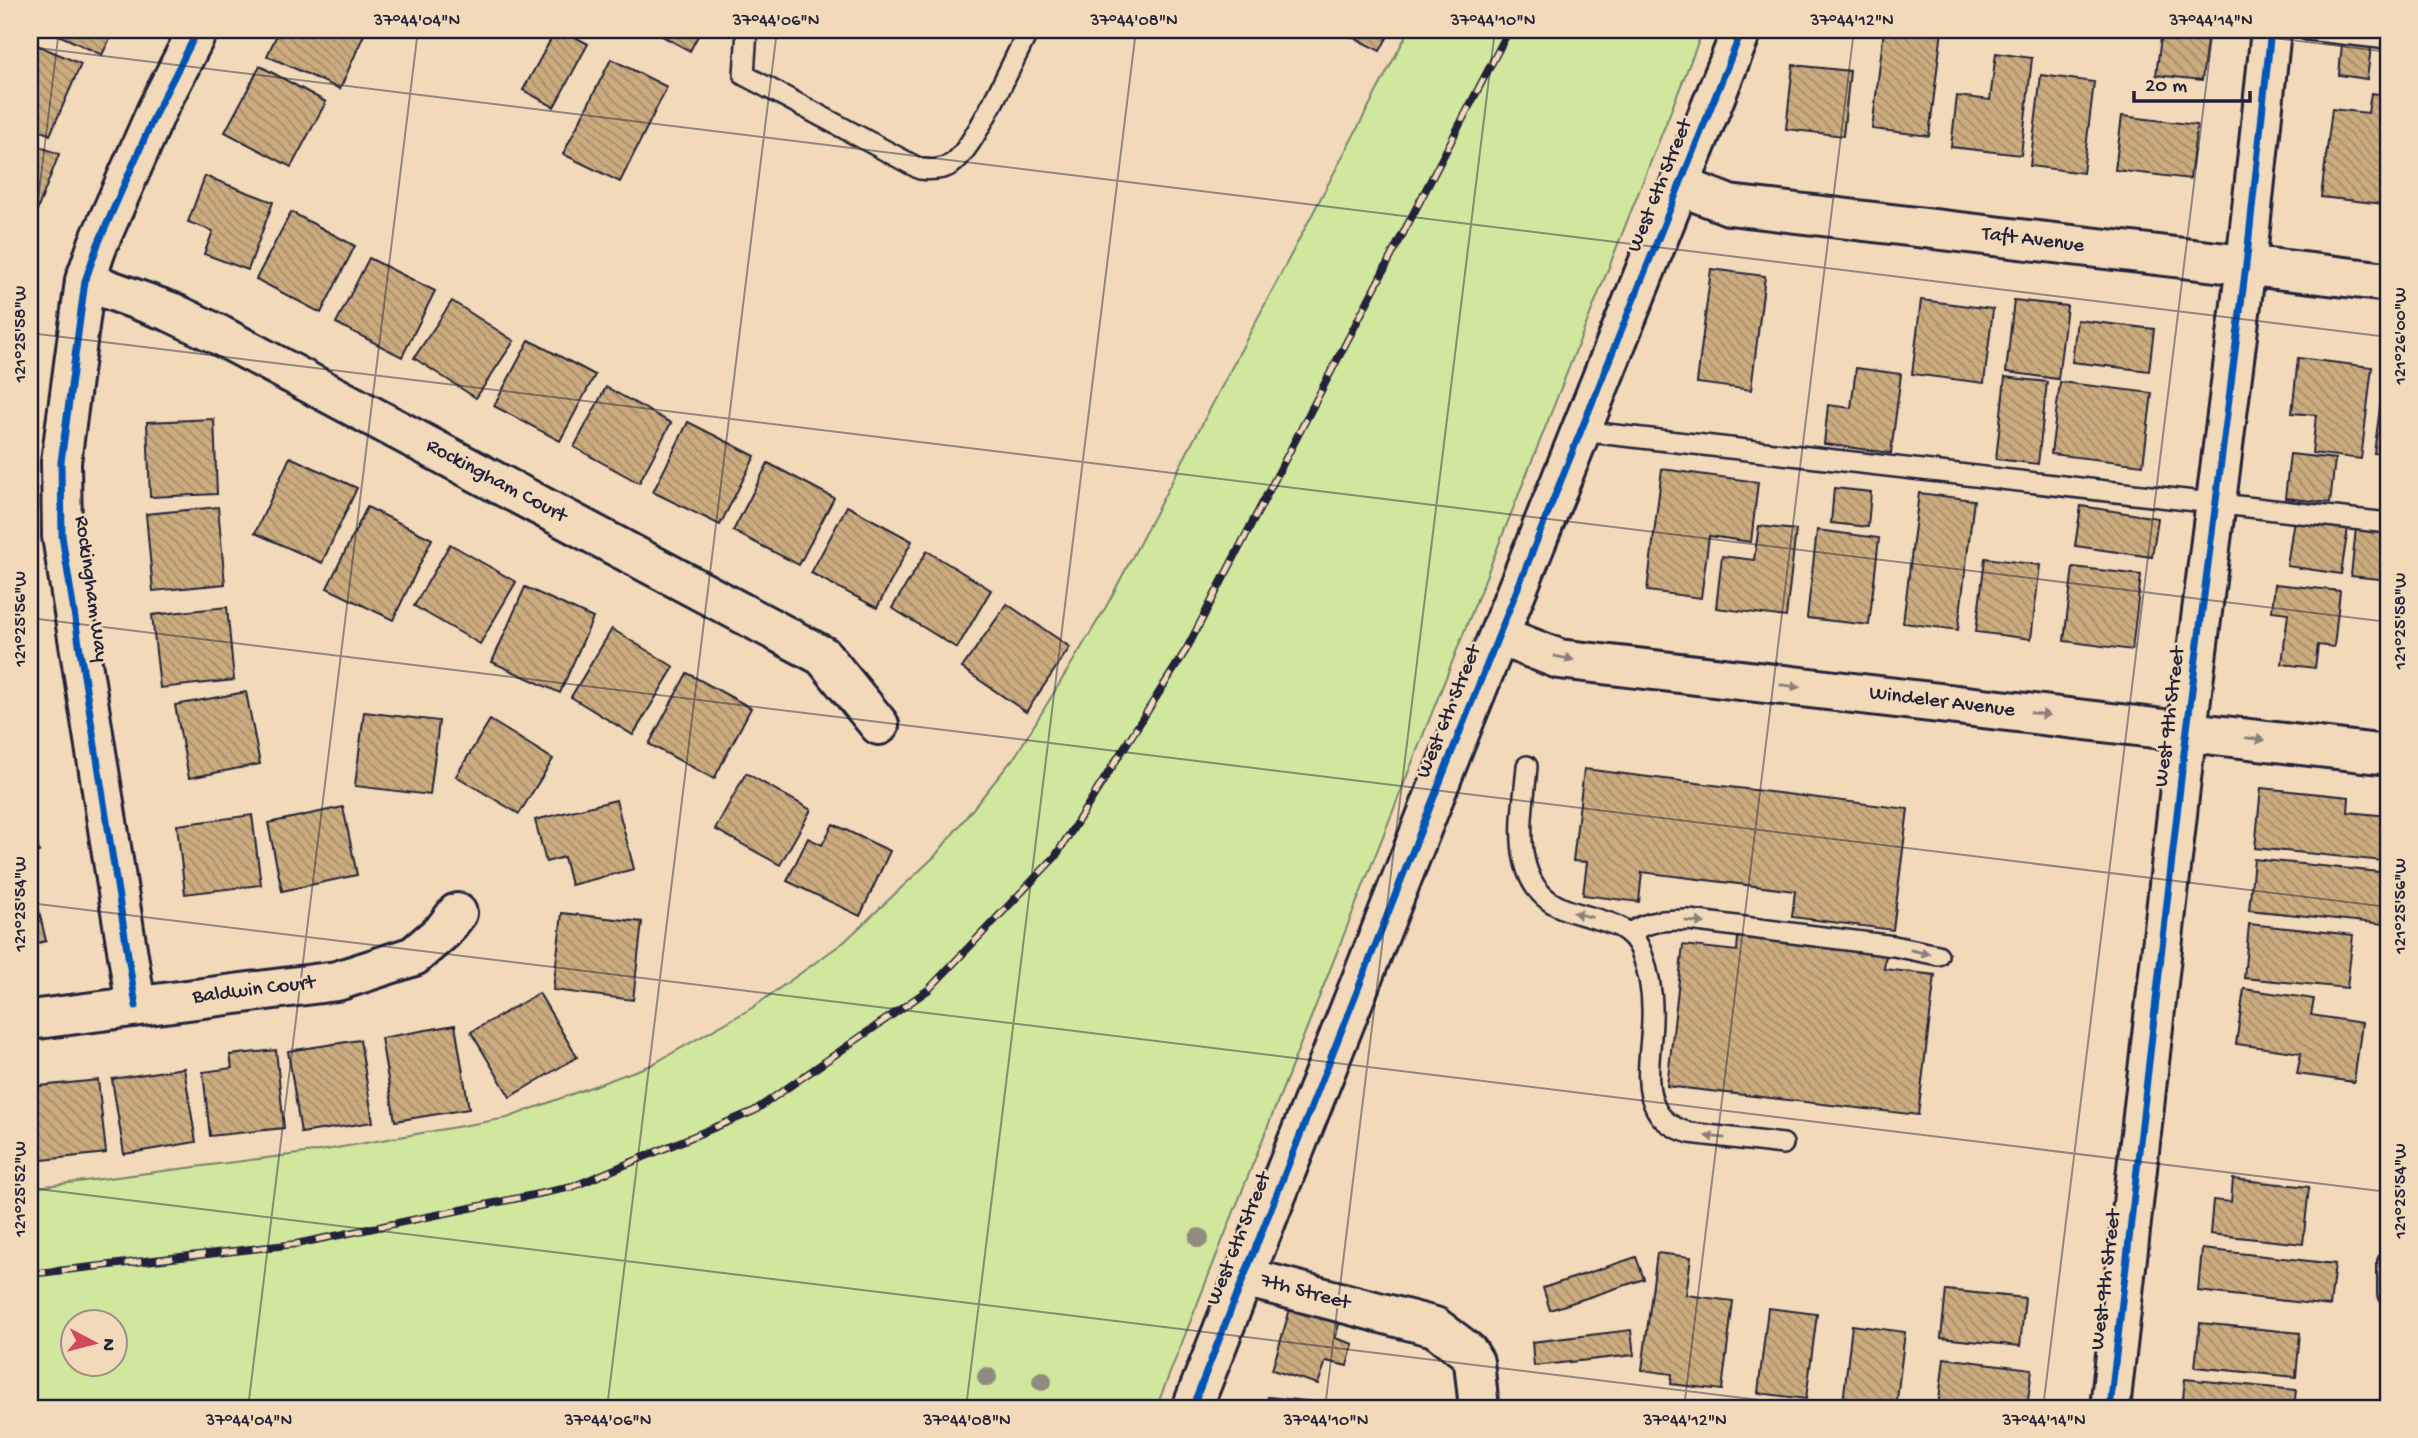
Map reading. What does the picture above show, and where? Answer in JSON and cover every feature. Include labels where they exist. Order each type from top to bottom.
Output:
[{"type":"street","name":"Rockingham Way","points":[[136,1006],[62,536],[61,463],[85,281],[98,244],[157,110],[198,30]]},
{"type":"street","name":"West 6th Street","points":[[1192,1408],[1742,30]]},
{"type":"street","name":"West 9th Street","points":[[2110,1408],[2187,732],[2246,265],[2271,30]]},
{"type":"street","name":"Taft Avenue","points":[[1681,186],[1729,205],[2388,282]]},
{"type":"street","name":"Rockingham Court","points":[[85,281],[171,312],[219,335],[823,656],[879,725]]},
{"type":"street","name":"Windeler Avenue","points":[[1500,636],[1559,659],[2388,755]]},
{"type":"street","name":"Baldwin Court","points":[[30,1020],[337,981],[414,956],[444,930],[457,914]]},
{"type":"street","name":"7th Street","points":[[1244,1277],[1435,1327],[1468,1352],[1474,1362],[1479,1408]]},
{"type":"lane","points":[[747,30],[744,75],[920,169],[938,170],[953,163],[969,146],[1029,30]]},
{"type":"lane","points":[[2307,30],[2388,39]]},
{"type":"lane","points":[[1580,431],[2388,523]]},
{"type":"lane","points":[[1527,766],[1522,824],[1523,853],[1532,880],[1558,908],[1617,925],[1630,933],[1640,947],[1651,988],[1653,1017],[1649,1075],[1655,1108],[1664,1121],[1690,1133],[1783,1144]]},
{"type":"lane","points":[[1630,933],[1643,924],[1689,920],[1894,946],[1938,955]]},
{"type":"lane","points":[[2388,1262],[2388,1294]]},
{"type":"green space","points":[[1409,30],[1703,30],[1156,1408],[30,1408],[30,1188],[314,1152],[507,1118],[651,1065],[752,1008],[844,942],[935,856],[1016,755],[1106,607]]},
{"type":"building","points":[[48,30],[114,30],[102,55]]},
{"type":"building","points":[[279,30],[366,30],[340,89],[267,56]]},
{"type":"building","points":[[556,30],[562,30],[588,44],[554,107],[523,90]]},
{"type":"building","points":[[651,30],[701,30],[690,51]]},
{"type":"building","points":[[1338,30],[1391,30],[1380,51]]},
{"type":"building","points":[[1884,30],[1942,30],[1929,136],[1872,129]]},
{"type":"building","points":[[2162,30],[2208,33],[2202,80],[2156,75]]},
{"type":"building","points":[[30,42],[81,64],[50,135],[30,126]]},
{"type":"building","points":[[2342,44],[2371,47],[2367,79],[2339,75]]},
{"type":"building","points":[[1996,53],[2032,58],[2021,155],[1951,147],[1957,96],[1990,100]]},
{"type":"building","points":[[611,59],[667,87],[620,182],[563,154]]},
{"type":"building","points":[[1793,65],[1850,71],[1843,136],[1786,129]]},
{"type":"building","points":[[260,66],[326,102],[291,167],[225,132]]},
{"type":"building","points":[[2041,75],[2094,82],[2083,173],[2030,166]]},
{"type":"building","points":[[2371,93],[2388,95],[2388,165],[2383,204],[2321,197],[2332,109],[2368,113]]},
{"type":"building","points":[[2122,116],[2197,125],[2190,179],[2115,170]]},
{"type":"building","points":[[30,143],[59,154],[32,223],[30,222]]},
{"type":"building","points":[[205,176],[273,202],[248,270],[204,254],[213,231],[188,222]]},
{"type":"building","points":[[291,212],[355,246],[321,313],[256,279]]},
{"type":"building","points":[[369,258],[435,291],[402,357],[336,323]]},
{"type":"building","points":[[1711,269],[1765,276],[1751,390],[1697,383]]},
{"type":"building","points":[[1921,300],[1993,309],[1984,383],[1912,374]]},
{"type":"building","points":[[2014,300],[2067,306],[2058,379],[2006,372]]},
{"type":"building","points":[[452,301],[514,341],[476,398],[414,358]]},
{"type":"building","points":[[2077,320],[2154,329],[2149,371],[2072,362]]},
{"type":"building","points":[[529,340],[595,375],[560,441],[494,406]]},
{"type":"building","points":[[2388,355],[2388,454],[2374,453]]},
{"type":"building","points":[[2298,358],[2372,367],[2361,459],[2312,453],[2316,415],[2292,413]]},
{"type":"building","points":[[1856,368],[1901,374],[1891,453],[1824,444],[1828,405],[1851,408]]},
{"type":"building","points":[[2005,377],[2047,382],[2038,464],[1996,459]]},
{"type":"building","points":[[2060,382],[2152,393],[2143,465],[2051,454]]},
{"type":"building","points":[[606,387],[671,423],[639,483],[574,447]]},
{"type":"building","points":[[214,419],[217,494],[150,497],[147,422]]},
{"type":"building","points":[[688,422],[755,456],[720,525],[653,492]]},
{"type":"building","points":[[2290,454],[2335,459],[2330,503],[2285,498]]},
{"type":"building","points":[[290,457],[357,488],[322,563],[255,533]]},
{"type":"building","points":[[768,463],[834,498],[799,565],[733,531]]},
{"type":"building","points":[[1662,469],[1758,482],[1751,542],[1709,536],[1701,598],[1647,591]]},
{"type":"building","points":[[1834,488],[1871,492],[1868,527],[1831,523]]},
{"type":"building","points":[[1919,493],[1974,500],[1958,630],[1903,623]]},
{"type":"building","points":[[847,506],[912,541],[877,608],[811,573]]},
{"type":"building","points":[[2081,506],[2158,518],[2152,557],[2075,546]]},
{"type":"building","points":[[218,507],[225,584],[153,591],[146,514]]},
{"type":"building","points":[[367,507],[432,539],[393,620],[327,588]]},
{"type":"building","points":[[2294,519],[2348,528],[2341,574],[2287,566]]},
{"type":"building","points":[[1759,526],[1796,530],[1786,617],[1716,608],[1722,556],[1754,560]]},
{"type":"building","points":[[2356,528],[2388,532],[2388,580],[2351,576]]},
{"type":"building","points":[[1817,530],[1879,538],[1869,625],[1807,618]]},
{"type":"building","points":[[450,544],[516,582],[480,644],[414,606]]},
{"type":"building","points":[[927,551],[991,590],[957,648],[892,608]]},
{"type":"building","points":[[1985,558],[2040,565],[2031,639],[1976,632]]},
{"type":"building","points":[[2073,567],[2141,575],[2132,650],[2064,641]]},
{"type":"building","points":[[2275,584],[2340,591],[2334,647],[2318,645],[2315,668],[2282,664],[2288,613],[2272,611]]},
{"type":"building","points":[[525,587],[593,618],[560,693],[492,662]]},
{"type":"building","points":[[1007,604],[1070,647],[1026,712],[962,668]]},
{"type":"building","points":[[227,607],[234,680],[160,688],[152,615]]},
{"type":"building","points":[[612,629],[674,667],[633,735],[571,697]]},
{"type":"building","points":[[687,673],[751,708],[714,779],[649,744]]},
{"type":"building","points":[[246,692],[260,764],[189,778],[175,705]]},
{"type":"building","points":[[364,712],[439,721],[430,795],[355,786]]},
{"type":"building","points":[[490,720],[553,759],[519,814],[456,776]]},
{"type":"building","points":[[1584,769],[1908,809],[1893,930],[1792,917],[1795,891],[1642,872],[1639,902],[1583,895],[1587,862],[1573,861]]},
{"type":"building","points":[[746,773],[811,810],[780,865],[715,829]]},
{"type":"building","points":[[2261,788],[2349,797],[2348,812],[2388,816],[2383,861],[2255,848]]},
{"type":"building","points":[[616,800],[634,869],[571,885],[564,857],[546,862],[535,820]]},
{"type":"building","points":[[30,806],[39,852],[30,853]]},
{"type":"building","points":[[343,807],[357,875],[282,891],[268,823]]},
{"type":"building","points":[[252,815],[261,885],[185,894],[177,825]]},
{"type":"building","points":[[833,824],[890,851],[860,916],[787,881],[808,838],[822,845]]},
{"type":"building","points":[[2254,859],[2388,873],[2384,924],[2249,910]]},
{"type":"building","points":[[30,873],[46,941],[30,945]]},
{"type":"building","points":[[562,913],[642,922],[633,1000],[553,990]]},
{"type":"building","points":[[2249,924],[2353,935],[2347,988],[2244,978]]},
{"type":"building","points":[[1738,937],[1886,954],[1884,969],[1935,975],[1918,1115],[1667,1086],[1683,945],[1737,951]]},
{"type":"building","points":[[2244,989],[2314,999],[2311,1015],[2362,1023],[2354,1082],[2297,1074],[2301,1053],[2236,1044]]},
{"type":"building","points":[[539,993],[577,1057],[510,1097],[471,1032]]},
{"type":"building","points":[[455,1025],[469,1109],[395,1121],[381,1038]]},
{"type":"building","points":[[360,1040],[373,1122],[301,1133],[288,1051]]},
{"type":"building","points":[[276,1050],[284,1128],[210,1136],[203,1072],[232,1068],[230,1055]]},
{"type":"building","points":[[184,1068],[196,1142],[124,1154],[112,1079]]},
{"type":"building","points":[[98,1080],[106,1153],[34,1161],[30,1087]]},
{"type":"building","points":[[2233,1179],[2309,1187],[2303,1244],[2210,1234],[2213,1200],[2231,1202]]},
{"type":"building","points":[[2202,1249],[2335,1264],[2330,1306],[2198,1291]]},
{"type":"building","points":[[1657,1253],[1691,1257],[1686,1295],[1733,1301],[1722,1390],[1671,1384],[1672,1374],[1642,1370]]},
{"type":"building","points":[[1636,1257],[1644,1279],[1550,1310],[1543,1288]]},
{"type":"building","points":[[1946,1290],[2025,1298],[2020,1346],[1941,1338]]},
{"type":"building","points":[[1293,1299],[1342,1314],[1335,1338],[1353,1344],[1347,1366],[1326,1361],[1318,1384],[1272,1370]]},
{"type":"building","points":[[1768,1308],[1817,1314],[1806,1399],[1758,1393]]},
{"type":"building","points":[[2200,1323],[2300,1333],[2296,1377],[2195,1367]]},
{"type":"building","points":[[1852,1325],[1905,1332],[1896,1408],[1843,1402]]},
{"type":"building","points":[[1631,1330],[1634,1355],[1534,1366],[1532,1342]]},
{"type":"building","points":[[2387,1355],[2388,1408],[2379,1408]]},
{"type":"building","points":[[1944,1358],[2032,1369],[2027,1408],[1938,1408]]},
{"type":"building","points":[[2185,1379],[2296,1390],[2294,1408],[2182,1408]]},
{"type":"building","points":[[1268,1397],[1314,1402],[1313,1408],[1266,1408]]},
{"type":"railway","points":[[30,1274],[296,1244],[572,1187],[754,1111],[928,990],[1055,857],[1186,650],[1509,30]]},
{"type":"cycle path","points":[[136,1006],[62,536],[61,462],[85,281],[98,244],[157,110],[198,30]]},
{"type":"cycle path","points":[[1192,1408],[1742,30]]},
{"type":"cycle path","points":[[2110,1408],[2183,761],[2246,265],[2271,30]]}]
